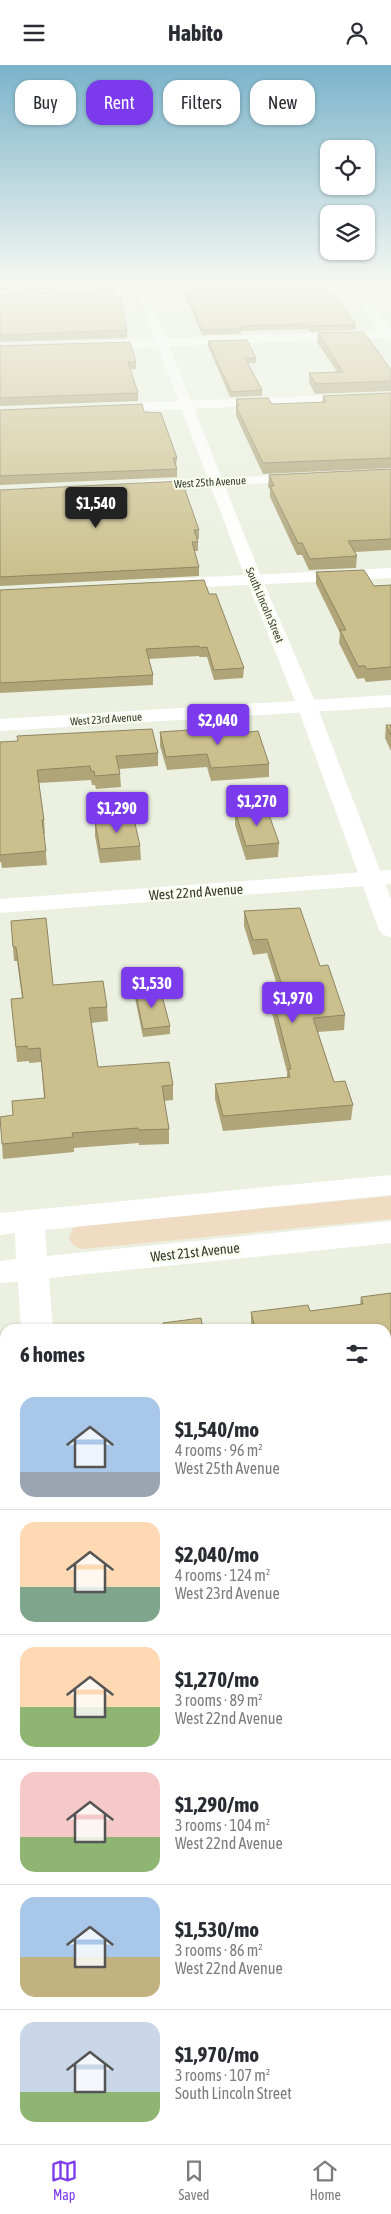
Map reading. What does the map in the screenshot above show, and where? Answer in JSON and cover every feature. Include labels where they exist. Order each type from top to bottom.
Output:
[{"type":"street","name":"South Lincoln Street","points":[[176,378],[254,579],[381,878],[391,930]]},
{"type":"street","points":[[89,409],[391,397]]},
{"type":"street","name":"West 25th Avenue","points":[[127,486],[322,477]]},
{"type":"street","points":[[153,584],[391,573]]},
{"type":"street","name":"West 23rd Avenue","points":[[0,725],[391,701]]},
{"type":"street","name":"West 22nd Avenue","points":[[0,906],[381,878]]},
{"type":"street","points":[[37,1324],[32,1268],[14,1223],[391,1185]]},
{"type":"street","name":"West 21st Avenue","points":[[0,1272],[391,1232]]},
{"type":"shaded area","points":[[391,1196],[391,1219],[83,1249],[74,1245],[69,1238],[73,1228],[80,1226]]},
{"type":"building","points":[[0,378],[133,378],[138,393],[0,398]]},
{"type":"building","points":[[225,378],[256,378],[262,390],[231,392]]},
{"type":"building","points":[[312,378],[391,378],[391,381],[316,384]]},
{"type":"building","points":[[391,393],[391,458],[263,463],[236,406],[239,406],[236,399],[268,398],[272,404],[326,402],[323,396]]},
{"type":"building","points":[[142,404],[144,412],[161,413],[177,458],[173,458],[177,469],[0,476],[0,410]]},
{"type":"building","points":[[391,469],[391,539],[348,541],[357,556],[310,559],[302,543],[298,543],[270,486],[274,486],[269,475]]},
{"type":"building","points":[[182,481],[199,530],[194,530],[198,542],[192,542],[199,567],[0,577],[0,490]]},
{"type":"building","points":[[364,570],[374,586],[391,585],[391,667],[367,669],[365,666],[358,666],[340,630],[346,630],[316,572]]},
{"type":"building","points":[[204,580],[209,594],[216,594],[244,668],[214,670],[207,647],[146,649],[153,675],[0,683],[0,590]]},
{"type":"building","points":[[386,725],[391,725],[391,735]]},
{"type":"building","points":[[247,726],[249,732],[258,731],[269,764],[211,768],[207,754],[166,757],[160,732]]},
{"type":"building","points":[[152,729],[158,753],[116,756],[120,774],[95,776],[90,766],[37,770],[46,851],[0,855],[0,742],[18,741],[17,736]]},
{"type":"building","points":[[267,809],[279,843],[246,846],[235,811]]},
{"type":"building","points":[[134,819],[140,846],[100,849],[95,822]]},
{"type":"building","points":[[300,908],[320,966],[328,965],[345,1015],[313,1018],[334,1082],[345,1081],[353,1105],[223,1116],[215,1084],[290,1077],[288,1069],[291,1069],[273,999],[286,998],[267,939],[253,940],[244,911]]},
{"type":"building","points":[[46,918],[53,985],[103,981],[107,1007],[89,1008],[98,1067],[169,1062],[173,1085],[162,1086],[169,1129],[139,1130],[138,1128],[72,1133],[73,1137],[2,1144],[0,1117],[13,1115],[12,1101],[45,1098],[40,1048],[16,1047],[11,999],[23,998],[16,947],[13,947],[11,921]]},
{"type":"building","points":[[160,988],[170,1026],[143,1029],[135,990]]},
{"type":"building","points":[[391,1293],[391,1324],[254,1324],[251,1312],[308,1305],[310,1311],[363,1304],[361,1297]]},
{"type":"building","points":[[201,1318],[202,1324],[163,1324]]}]
